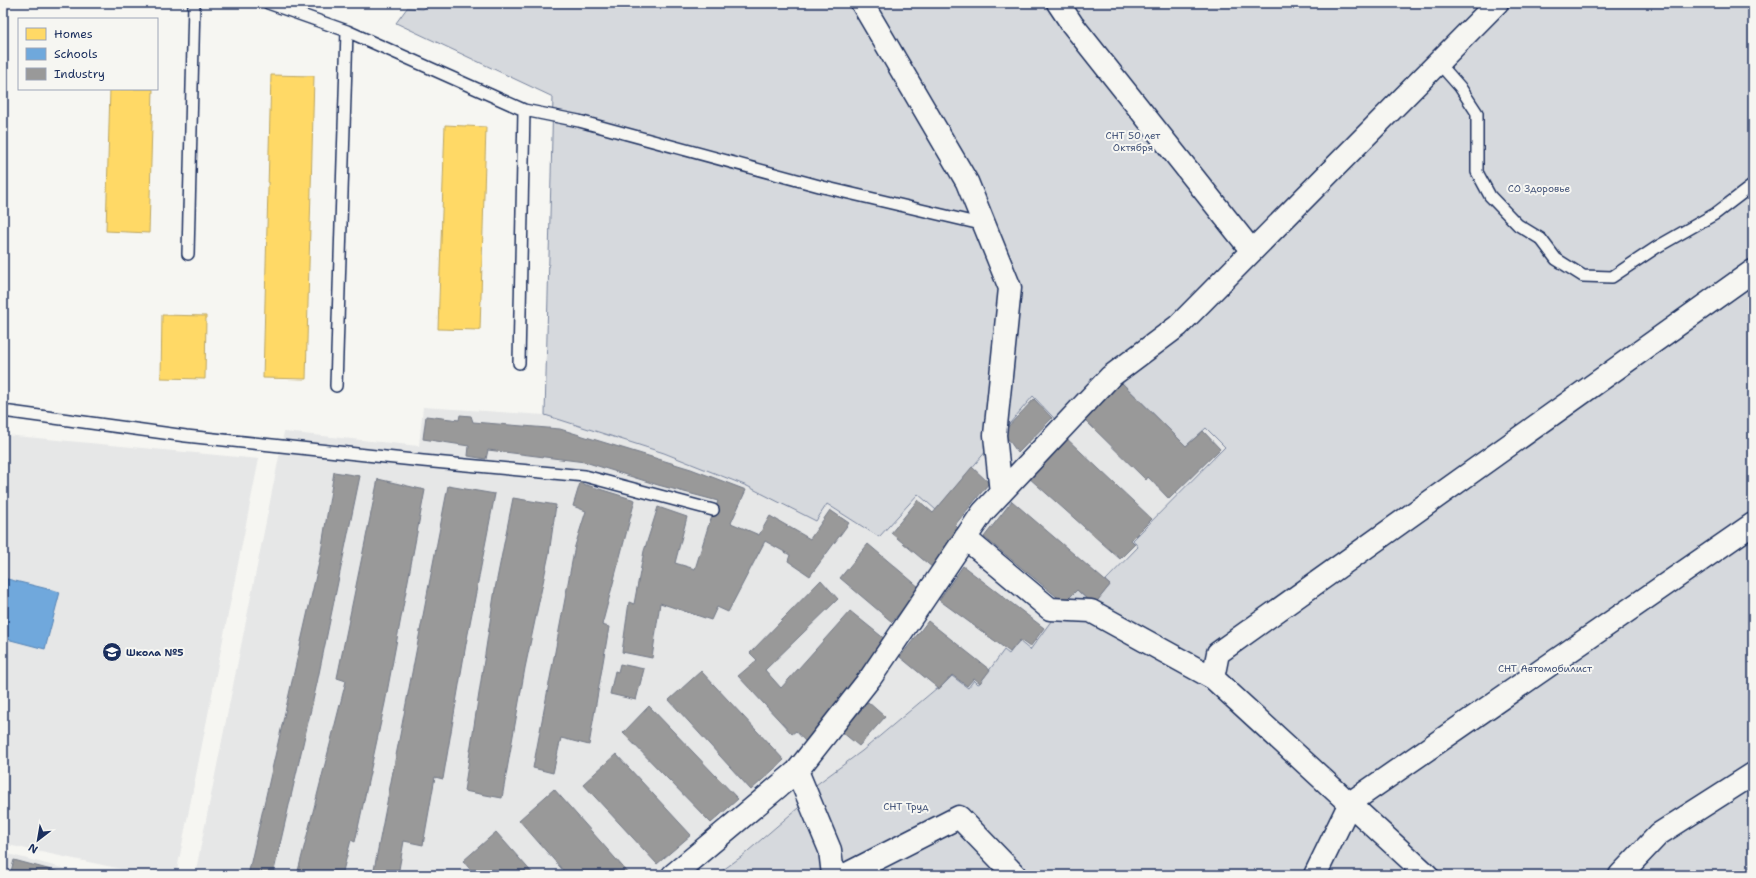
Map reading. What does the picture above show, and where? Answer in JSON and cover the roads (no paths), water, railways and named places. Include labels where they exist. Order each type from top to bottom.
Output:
[{"type":"street","points":[[862,3],[967,182],[1010,288],[995,435],[1001,493]]},
{"type":"street","points":[[1058,3],[1077,30],[1252,251]]},
{"type":"street","points":[[673,875],[797,771],[871,677],[983,512],[1110,377],[1178,326],[1497,3]]},
{"type":"street","points":[[1213,678],[1218,653],[1753,271]]},
{"type":"street","points":[[1315,875],[1350,804],[1753,524]]},
{"type":"street","points":[[965,538],[1050,609],[1091,611],[1213,678],[1427,875]]},
{"type":"street","points":[[797,771],[830,850],[833,875]]},
{"type":"street","points":[[1620,875],[1659,834],[1753,774]]},
{"type":"street","points":[[845,875],[959,817],[1015,875]]},
{"type":"lane","points":[[188,254],[194,3]]},
{"type":"lane","points":[[268,3],[347,31],[524,110],[579,121],[823,187],[985,225]]},
{"type":"lane","points":[[336,386],[347,31]]},
{"type":"lane","points":[[1438,62],[1460,87],[1477,112],[1478,172],[1490,196],[1518,225],[1541,239],[1556,259],[1583,276],[1612,276],[1657,247],[1716,214],[1753,185]]},
{"type":"lane","points":[[519,363],[524,110]]},
{"type":"lane","points":[[3,411],[186,436],[584,476],[713,510]]},
{"type":"place","name":"Школа №5","points":[[112,652]]},
{"type":"park label","name":"СНТ 50 лет Октября","points":[[1133,140]]},
{"type":"park label","name":"СО Здоровье","points":[[1539,188]]},
{"type":"park label","name":"СНТ Автомобилист","points":[[1545,668]]},
{"type":"park label","name":"СНТ Труд","points":[[906,806]]}]
